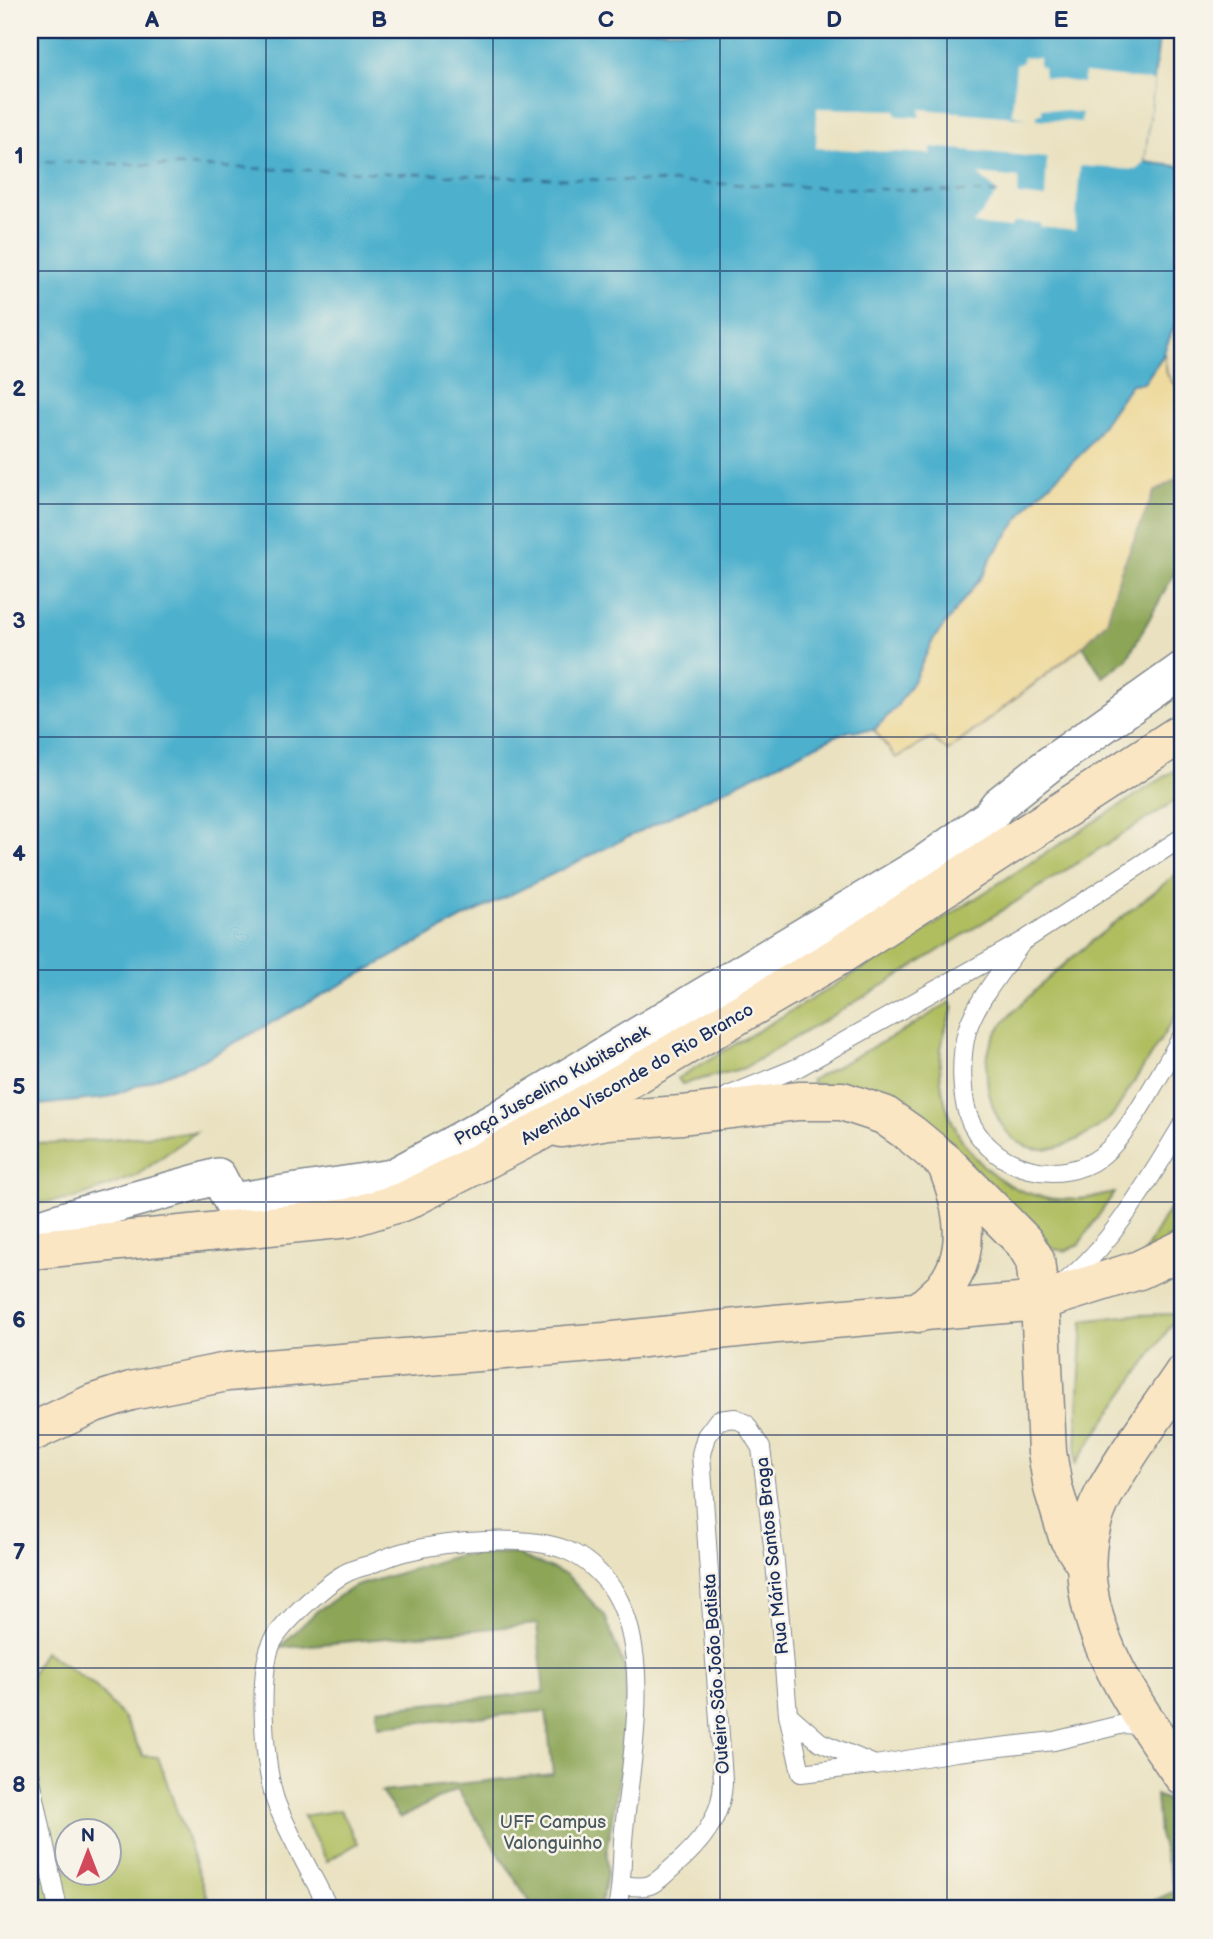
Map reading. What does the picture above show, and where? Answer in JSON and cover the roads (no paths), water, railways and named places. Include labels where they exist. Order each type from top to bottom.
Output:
[{"type":"street","name":"Praça Juscelino Kubitschek","points":[[30,1231],[81,1213],[218,1176],[231,1202],[392,1177],[494,1121],[923,864],[989,817],[998,805],[1032,779],[1183,669]]},
{"type":"street","name":"Avenida Visconde do Rio Branco","points":[[30,1250],[349,1218],[405,1202],[536,1133],[837,957],[1183,732]]},
{"type":"street","points":[[536,1133],[608,1120],[682,1115],[798,1101],[842,1101],[884,1115],[911,1133],[946,1163],[1024,1242],[1035,1260],[1040,1301],[1047,1452],[1053,1488],[1068,1537],[1086,1565]]},
{"type":"street","points":[[918,1313],[943,1289],[958,1265],[964,1240],[962,1214],[946,1163]]},
{"type":"street","points":[[30,1433],[94,1403],[131,1391],[227,1372],[605,1342],[1040,1301],[1139,1270],[1183,1249]]},
{"type":"street","points":[[1183,1374],[1104,1496],[1091,1527],[1086,1565],[1091,1606],[1105,1648],[1148,1726],[1183,1774]]},
{"type":"lane","points":[[682,1115],[799,1067],[1025,940],[1183,837]]},
{"type":"lane","points":[[1025,940],[987,991],[967,1030],[962,1089],[972,1125],[1002,1159],[1027,1169],[1054,1173],[1077,1169],[1099,1158],[1118,1141],[1183,1035]]},
{"type":"lane","points":[[1040,1301],[1082,1269],[1109,1237],[1183,1124]]},
{"type":"lane","name":"Rua Mário Santos Braga","points":[[727,1418],[746,1424],[761,1448],[775,1562],[788,1714],[801,1773],[1054,1741],[1124,1724],[1148,1726]]},
{"type":"lane","name":"Outeiro São João Batista","points":[[622,1885],[649,1885],[662,1878],[688,1856],[702,1838],[715,1818],[721,1802],[723,1780],[701,1454],[712,1426],[718,1420],[727,1418]]},
{"type":"lane","points":[[328,1909],[276,1803],[272,1784],[264,1729],[263,1676],[272,1642],[302,1607],[344,1574],[404,1552],[461,1543],[534,1541],[567,1551],[594,1567],[614,1592],[628,1626],[638,1669],[637,1704],[621,1856],[622,1885],[617,1909]]},
{"type":"lane","points":[[788,1714],[820,1742],[875,1765]]},
{"type":"lane","points":[[30,1774],[58,1909]]},
{"type":"water","points":[[30,30],[1160,30],[1144,162],[1183,167],[1179,254],[1183,255],[1183,305],[1162,357],[1144,383],[1131,384],[1085,450],[1032,501],[992,556],[985,572],[933,640],[915,678],[897,706],[874,730],[850,731],[837,735],[465,917],[205,1059],[106,1098],[30,1106]]},
{"type":"park label","name":"UFF Campus Valonguinho","points":[[553,1832]]}]
